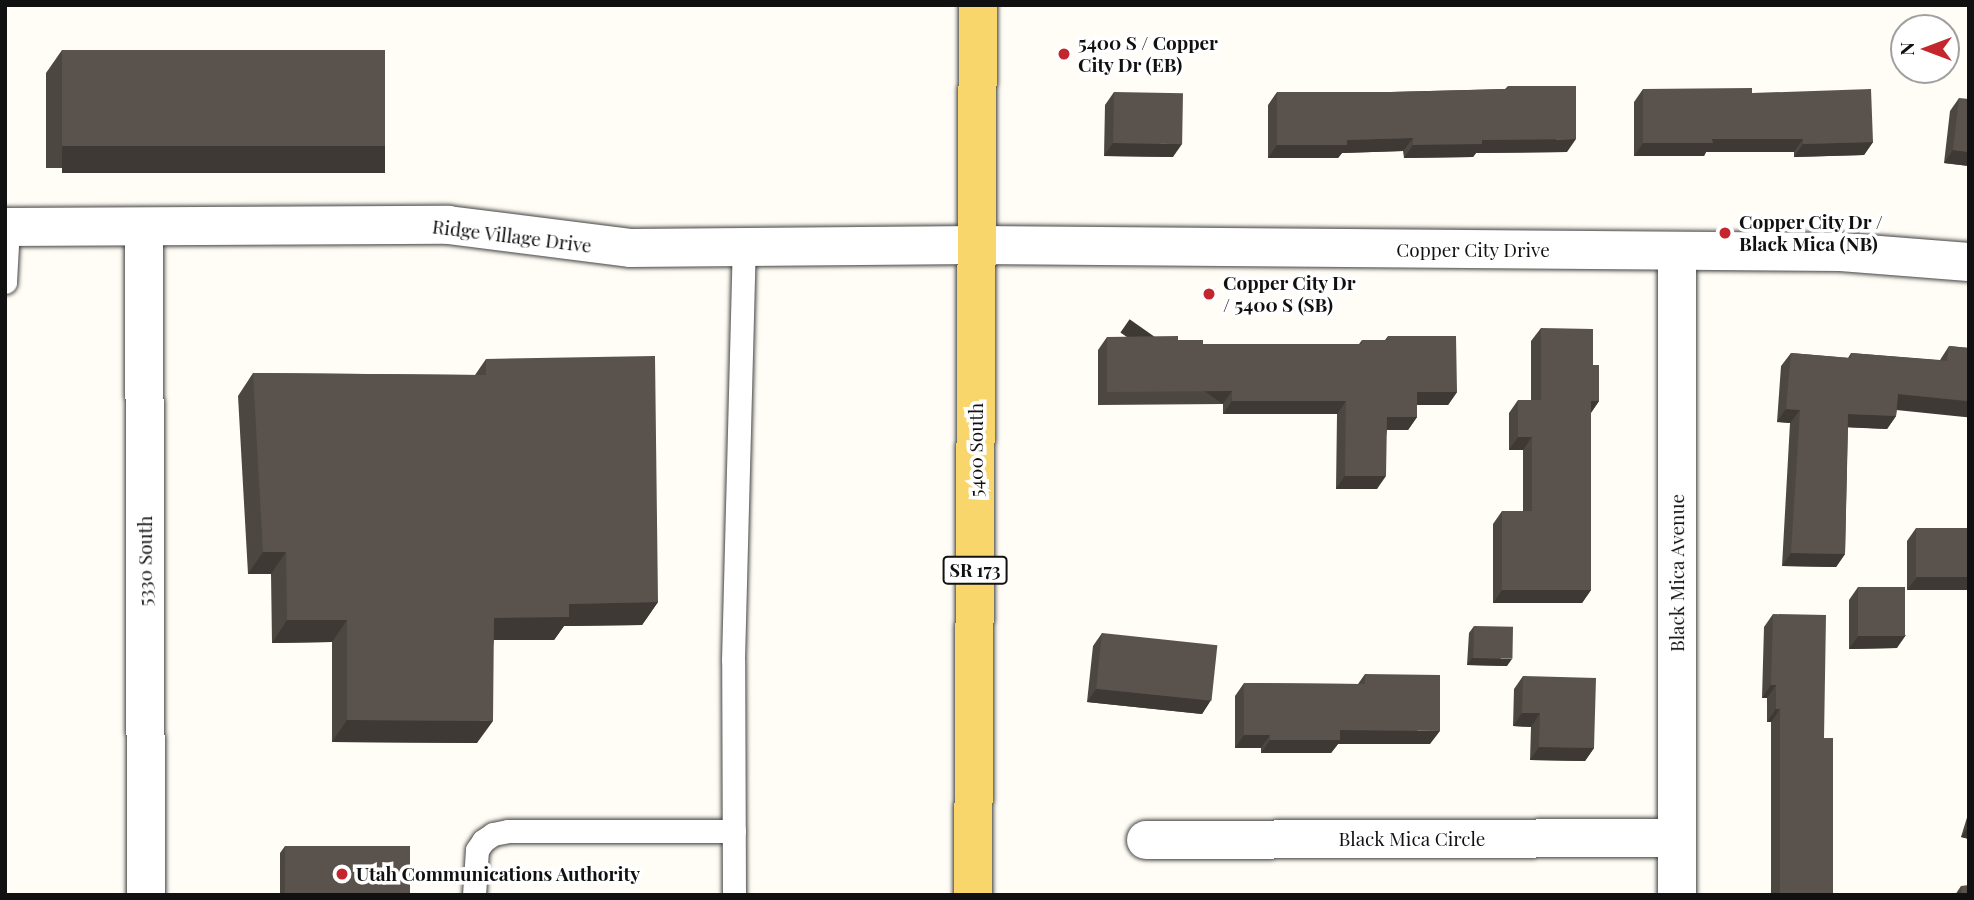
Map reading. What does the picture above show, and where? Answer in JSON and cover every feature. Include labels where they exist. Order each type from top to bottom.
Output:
[{"type":"main road","name":"5400 South","points":[[973,895],[978,5]]},
{"type":"street","name":"Ridge Village Drive","points":[[6,227],[448,225],[531,234],[597,246],[744,248],[977,245]]},
{"type":"street","name":"5330 South","points":[[144,227],[146,895]]},
{"type":"street","name":"Copper City Drive","points":[[977,245],[1841,252],[1969,262]]},
{"type":"street","name":"Black Mica Avenue","points":[[1676,251],[1677,895]]},
{"type":"street","name":"Black Mica Circle","points":[[1146,840],[1677,838]]},
{"type":"lane","points":[[5,282],[6,227]]},
{"type":"lane","points":[[734,895],[733,660],[744,248]]},
{"type":"lane","points":[[474,895],[477,850],[483,841],[493,834],[508,831],[734,831]]},
{"type":"building","points":[[62,50],[385,50],[385,146],[62,146]]},
{"type":"building","points":[[1508,86],[1576,86],[1576,139],[1482,140],[1482,144],[1413,145],[1413,138],[1347,140],[1347,145],[1277,145],[1277,92],[1508,89]]},
{"type":"building","points":[[1752,88],[1752,93],[1871,89],[1873,142],[1803,144],[1803,139],[1712,139],[1713,143],[1643,143],[1643,89]]},
{"type":"building","points":[[1114,92],[1183,93],[1182,144],[1113,143]]},
{"type":"building","points":[[1959,98],[1969,99],[1969,152],[1953,150]]},
{"type":"building","points":[[1541,328],[1593,329],[1593,365],[1599,365],[1599,401],[1591,401],[1591,590],[1502,590],[1502,511],[1532,511],[1532,437],[1518,437],[1518,400],[1541,400]]},
{"type":"building","points":[[1178,336],[1178,340],[1203,340],[1203,344],[1362,344],[1362,340],[1388,340],[1388,336],[1456,336],[1457,392],[1417,392],[1417,417],[1387,417],[1386,476],[1345,476],[1346,401],[1232,401],[1232,391],[1107,392],[1107,337]]},
{"type":"building","points":[[1949,346],[1969,348],[1969,401],[1898,394],[1896,416],[1848,414],[1845,554],[1791,553],[1800,410],[1786,409],[1791,353],[1851,358],[1851,353],[1947,361]]},
{"type":"building","points":[[655,356],[658,602],[569,604],[569,617],[494,618],[493,721],[347,720],[347,620],[287,620],[286,552],[263,552],[253,373],[486,375],[486,359]]},
{"type":"building","points":[[1916,528],[1969,528],[1969,577],[1916,577]]},
{"type":"building","points":[[1858,587],[1905,587],[1905,636],[1858,636]]},
{"type":"building","points":[[1773,614],[1826,615],[1824,738],[1833,738],[1833,895],[1780,895],[1780,709],[1776,709],[1776,685],[1771,685]]},
{"type":"building","points":[[1474,626],[1513,627],[1512,659],[1473,658]]},
{"type":"building","points":[[1102,633],[1217,645],[1212,701],[1096,689]]},
{"type":"building","points":[[1365,674],[1440,675],[1440,731],[1340,730],[1340,740],[1270,740],[1270,735],[1244,735],[1244,683],[1365,684]]},
{"type":"building","points":[[1523,676],[1596,678],[1594,748],[1539,747],[1540,713],[1522,713]]},
{"type":"building","name":"Utah Communications Authority","points":[[285,846],[410,846],[410,895],[285,895]]},
{"type":"building","points":[[1969,885],[1969,895],[1962,895],[1961,886]]},
{"type":"place","name":"5400 S / Copper City Dr (EB)","points":[[1064,54]]},
{"type":"place","name":"Copper City Dr / Black Mica (NB)","points":[[1725,233]]},
{"type":"place","name":"Copper City Dr / 5400 S (SB)","points":[[1209,294]]},
{"type":"place","name":"Utah Communications Authority","points":[[342,874]]}]
